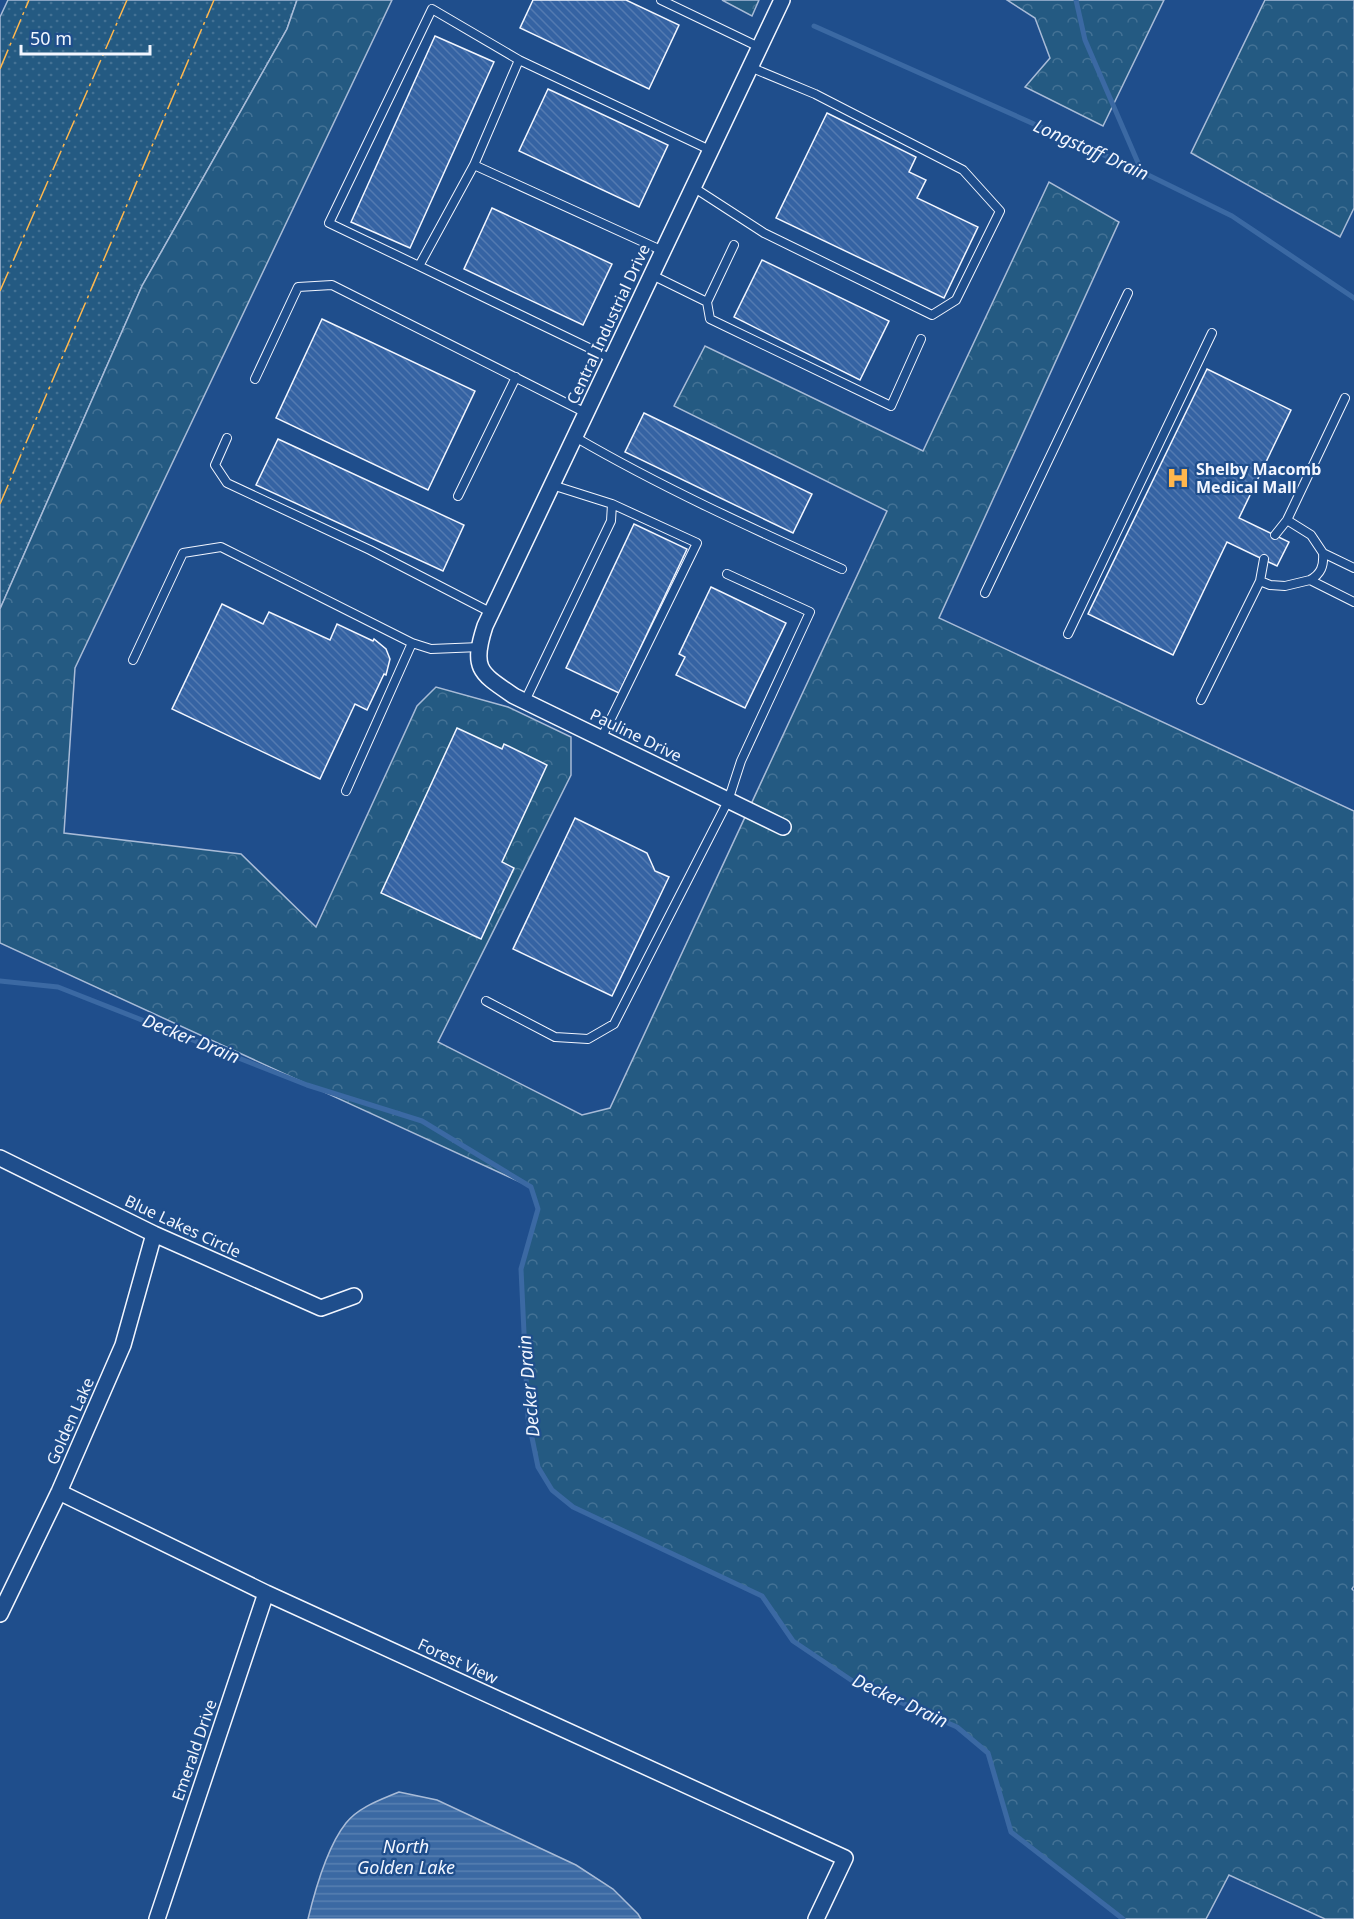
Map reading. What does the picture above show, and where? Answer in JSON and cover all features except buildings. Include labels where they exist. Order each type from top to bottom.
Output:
[{"type":"street","name":"Central Industrial Drive","points":[[479,667],[480,647],[492,613],[782,0]]},
{"type":"street","name":"Pauline Drive","points":[[479,667],[492,682],[525,701],[783,826]]},
{"type":"street","name":"Blue Lakes Circle","points":[[0,1158],[153,1234],[321,1308],[354,1296]]},
{"type":"street","name":"Golden Lake","points":[[0,1614],[59,1492],[123,1345],[153,1234]]},
{"type":"street","name":"Forest View","points":[[59,1492],[266,1593],[844,1858],[816,1919]]},
{"type":"street","name":"Emerald Drive","points":[[157,1919],[266,1593]]},
{"type":"lane","points":[[661,0],[759,47]]},
{"type":"lane","points":[[612,359],[328,223],[432,9],[519,60],[710,150]]},
{"type":"lane","points":[[419,266],[474,165],[519,60]]},
{"type":"lane","points":[[693,187],[764,233],[932,315],[956,300],[1000,211],[963,170],[815,94],[750,67]]},
{"type":"lane","points":[[474,165],[663,251]]},
{"type":"lane","points":[[734,245],[707,302],[710,319],[891,406],[921,339]]},
{"type":"lane","points":[[652,275],[707,302]]},
{"type":"lane","points":[[255,379],[298,287],[332,285],[586,413]]},
{"type":"lane","points":[[985,592],[1128,293]]},
{"type":"lane","points":[[1068,634],[1212,333]]},
{"type":"lane","points":[[458,496],[516,377]]},
{"type":"lane","points":[[1275,535],[1287,520],[1345,398]]},
{"type":"lane","points":[[575,437],[692,500],[842,570]]},
{"type":"lane","points":[[227,438],[215,465],[228,483],[370,550],[492,613]]},
{"type":"lane","points":[[552,485],[612,504],[697,543],[601,739]]},
{"type":"lane","points":[[525,701],[611,521],[612,504]]},
{"type":"lane","points":[[1260,581],[1270,585],[1285,586],[1310,580],[1318,575],[1324,564],[1323,553],[1311,535],[1287,520]]},
{"type":"lane","points":[[133,660],[183,554],[221,547],[412,643],[431,649],[480,647]]},
{"type":"lane","points":[[1323,553],[1354,568]]},
{"type":"lane","points":[[1201,700],[1260,581],[1264,559]]},
{"type":"lane","points":[[486,1001],[555,1037],[588,1040],[614,1024],[728,801],[741,761],[810,612],[727,574]]},
{"type":"lane","points":[[1310,580],[1354,602]]},
{"type":"lane","points":[[346,791],[412,643]]},
{"type":"green space","points":[[8,0],[297,0],[287,29],[142,286],[0,609],[0,17]]},
{"type":"green space","points":[[297,0],[392,0],[75,668],[64,833],[241,854],[316,927],[417,706],[436,687],[508,707],[571,737],[571,775],[438,1042],[582,1115],[610,1108],[887,511],[674,406],[705,346],[923,451],[1049,182],[1119,222],[939,618],[1354,811],[1354,1586],[1352,1589],[1354,1591],[1354,1919],[1325,1919],[1229,1875],[1206,1919],[1123,1919],[1011,1832],[988,1753],[957,1727],[854,1682],[793,1641],[762,1596],[573,1507],[552,1490],[538,1467],[528,1418],[521,1269],[538,1209],[531,1187],[0,943],[0,609],[142,286],[287,29]]},
{"type":"green space","points":[[722,0],[759,0],[752,16]]},
{"type":"green space","points":[[1007,0],[1164,0],[1103,126],[1025,87],[1050,58],[1035,18]]},
{"type":"green space","points":[[1265,0],[1354,0],[1354,208],[1340,237],[1191,153]]},
{"type":"water","name":"North Golden Lake","points":[[399,1792],[437,1800],[576,1865],[613,1889],[641,1919],[308,1919],[327,1856],[346,1823],[363,1808]]},
{"type":"waterway","points":[[1076,0],[1085,40],[1142,172]]},
{"type":"waterway","name":"Longstaff Drain","points":[[814,26],[1142,172],[1232,216],[1354,298]]},
{"type":"waterway","name":"Decker Drain","points":[[0,981],[58,987],[307,1085],[422,1121],[531,1187],[538,1209],[521,1269],[528,1418],[538,1467],[552,1490],[573,1507],[762,1596],[793,1641],[854,1682],[957,1727],[988,1753],[1011,1832],[1123,1919]]},
{"type":"power","points":[[0,69],[29,0]]},
{"type":"power","points":[[0,291],[127,0]]},
{"type":"power","points":[[0,504],[214,0]]},
{"type":"place","name":"Shelby Macomb Medical Mall","points":[[1178,478]]}]
